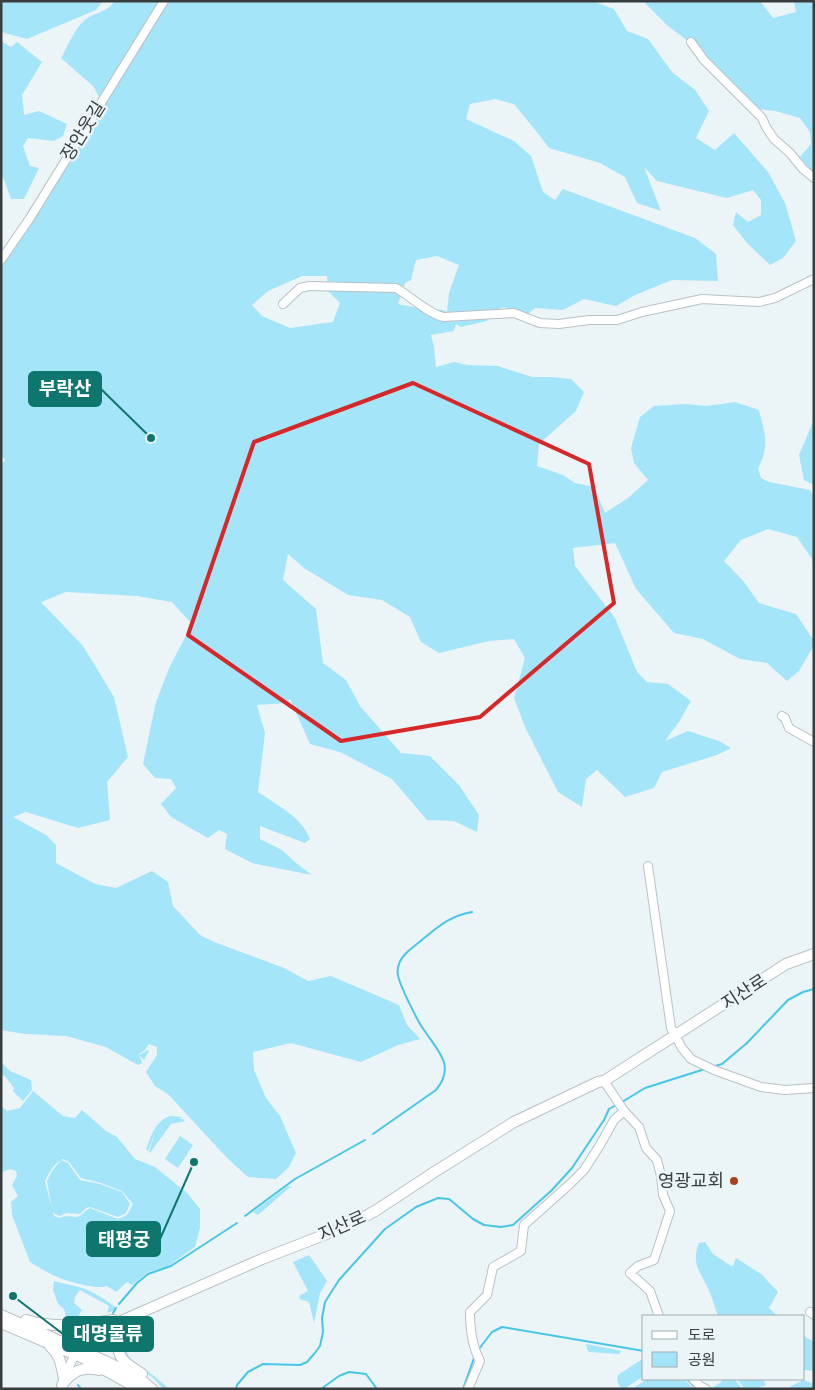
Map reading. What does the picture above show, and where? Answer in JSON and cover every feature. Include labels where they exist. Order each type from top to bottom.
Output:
[{"type":"main road","name":"지산로","points":[[76,1351],[81,1340],[94,1333],[262,1259],[347,1226],[375,1211],[514,1122],[598,1082],[604,1081],[786,964],[814,954]]},
{"type":"main road","points":[[143,1312],[122,1333],[119,1346],[120,1356],[144,1375],[152,1389]]},
{"type":"main road","points":[[1,1315],[43,1325],[61,1326],[127,1319]]},
{"type":"main road","points":[[1,1315],[76,1351],[139,1389]]},
{"type":"main road","points":[[1,1323],[45,1342],[105,1361],[139,1378],[152,1389]]},
{"type":"main road","points":[[45,1342],[56,1352],[61,1364],[62,1384]]},
{"type":"main road","points":[[62,1384],[76,1372],[90,1368],[114,1374]]},
{"type":"street","name":"장안웃길","points":[[1,260],[30,218],[164,1]]},
{"type":"street","points":[[691,42],[704,60],[762,118],[774,139],[814,178]]},
{"type":"street","points":[[283,304],[300,288],[309,286],[396,288],[438,316],[514,313],[540,322],[559,324],[589,320],[617,320],[642,312],[702,299],[759,302],[775,298],[814,279]]},
{"type":"street","points":[[782,716],[785,718],[789,728],[814,742]]},
{"type":"street","points":[[648,866],[671,1028],[682,1048],[691,1059],[761,1087],[785,1090],[814,1088]]},
{"type":"street","points":[[604,1081],[621,1106],[640,1127],[646,1148],[657,1160],[661,1176],[662,1195],[670,1211],[654,1260],[638,1266],[630,1273],[650,1291],[659,1315]]},
{"type":"street","points":[[468,1389],[480,1361],[475,1352],[470,1328],[470,1312],[487,1296],[493,1267],[522,1251],[524,1226],[584,1170],[621,1106]]},
{"type":"street","points":[[62,1384],[76,1351]]},
{"type":"street","points":[[694,1380],[706,1389]]},
{"type":"highlighted area","points":[[413,383],[589,464],[614,603],[480,717],[341,741],[188,635],[254,442]]},
{"type":"green space","points":[[1,1],[103,1],[96,10],[27,39],[1,32]]},
{"type":"green space","points":[[115,1],[592,1],[614,9],[627,31],[648,39],[672,72],[695,90],[709,111],[696,138],[715,150],[734,133],[768,172],[785,203],[796,241],[783,258],[770,265],[747,243],[733,225],[736,212],[748,222],[761,215],[761,200],[753,190],[727,198],[657,181],[644,167],[661,211],[637,203],[625,177],[600,163],[549,148],[514,104],[495,99],[470,104],[466,119],[514,141],[531,156],[543,192],[555,200],[563,189],[695,238],[716,254],[718,281],[672,280],[635,295],[616,306],[584,299],[563,310],[535,308],[524,317],[505,307],[491,311],[487,321],[461,327],[456,324],[454,331],[431,335],[436,367],[454,362],[468,365],[498,366],[532,377],[571,379],[584,392],[576,411],[539,444],[537,466],[563,475],[575,483],[594,487],[605,513],[628,498],[648,480],[634,463],[631,448],[640,417],[654,406],[686,404],[707,406],[735,402],[759,410],[765,439],[764,452],[758,469],[761,478],[769,482],[810,490],[814,498],[814,568],[812,559],[797,537],[768,529],[741,540],[724,561],[744,582],[759,603],[796,614],[814,641],[814,645],[799,671],[787,681],[767,663],[740,659],[703,639],[674,633],[636,589],[615,543],[573,548],[575,566],[615,618],[637,672],[647,682],[668,684],[691,701],[665,741],[688,731],[719,741],[731,748],[717,755],[662,772],[654,788],[625,797],[597,770],[586,779],[582,807],[558,792],[525,727],[514,698],[525,658],[514,639],[489,641],[439,653],[421,642],[410,617],[382,600],[348,595],[304,568],[288,554],[283,580],[316,609],[323,663],[346,680],[360,706],[401,753],[430,756],[459,785],[479,815],[477,832],[454,821],[427,820],[392,779],[340,752],[310,744],[290,699],[287,703],[257,705],[265,733],[258,792],[295,818],[310,839],[305,843],[260,826],[260,839],[282,850],[312,875],[252,863],[225,849],[227,834],[219,830],[208,838],[171,817],[161,804],[176,788],[171,779],[155,778],[143,764],[156,702],[170,666],[192,624],[172,602],[137,596],[66,592],[41,602],[83,646],[114,697],[128,757],[107,782],[110,820],[78,828],[26,812],[13,817],[46,835],[56,845],[56,863],[95,884],[116,888],[152,871],[168,882],[173,906],[200,935],[214,942],[284,968],[308,981],[331,976],[399,1005],[407,1025],[420,1039],[398,1045],[361,1062],[291,1043],[253,1052],[254,1070],[266,1098],[280,1116],[296,1153],[289,1167],[276,1179],[248,1177],[227,1158],[168,1094],[155,1086],[146,1072],[157,1055],[157,1047],[149,1044],[139,1054],[142,1062],[138,1065],[106,1047],[66,1036],[25,1034],[1,1030],[1,465],[5,460],[1,455],[1,259],[101,101],[93,86],[61,58],[81,24],[88,17],[103,11]],"holes":[[[437,256],[459,265],[449,293],[447,312],[398,304],[405,283],[411,280],[416,260]],[[302,276],[327,276],[328,291],[340,303],[333,322],[290,328],[262,316],[252,305],[268,291]]]},
{"type":"green space","points":[[643,1],[760,1],[773,18],[796,12],[794,1],[814,1],[814,174],[800,157],[811,144],[810,132],[800,118],[775,111],[758,109],[748,102],[709,63],[702,48],[688,41],[668,26]]},
{"type":"green space","points":[[1,41],[11,47],[17,42],[42,62],[22,95],[24,115],[39,111],[67,124],[63,136],[54,141],[28,138],[23,146],[30,166],[39,168],[24,199],[11,199],[1,176]]},
{"type":"green space","points":[[813,422],[814,485],[804,480],[799,455]]},
{"type":"green space","points":[[148,1050],[149,1051],[144,1060],[139,1055]]},
{"type":"green space","points":[[1,1062],[10,1071],[31,1080],[32,1090],[23,1101],[13,1091],[14,1088],[5,1076],[1,1075]]},
{"type":"green space","points":[[33,1091],[63,1116],[75,1118],[82,1110],[106,1131],[117,1137],[135,1159],[155,1167],[188,1194],[200,1209],[200,1228],[195,1247],[167,1267],[148,1272],[132,1285],[127,1282],[116,1292],[107,1286],[89,1286],[66,1280],[48,1273],[30,1262],[12,1215],[11,1202],[18,1196],[12,1185],[17,1176],[16,1171],[10,1169],[2,1172],[1,1106],[7,1111],[20,1108]],"holes":[[[61,1160],[47,1181],[52,1209],[45,1181],[52,1168]],[[61,1160],[69,1162],[81,1178],[101,1183],[122,1191],[133,1204],[127,1215],[118,1219],[90,1208],[78,1217],[66,1216],[60,1218],[54,1216],[53,1212],[60,1216],[66,1213],[80,1214],[90,1207],[118,1217],[126,1213],[130,1204],[122,1192],[100,1184],[80,1180],[68,1163]]]},
{"type":"green space","points":[[170,1116],[183,1117],[179,1119],[185,1121],[171,1124],[150,1153],[154,1135],[148,1151],[146,1149],[154,1130],[160,1122]]},
{"type":"green space","points":[[180,1136],[193,1145],[178,1168],[165,1159]]},
{"type":"green space","points":[[288,1186],[293,1188],[289,1188],[258,1215],[253,1212]]},
{"type":"green space","points":[[705,1242],[713,1254],[731,1266],[733,1266],[736,1258],[761,1274],[778,1292],[769,1308],[777,1315],[718,1315],[696,1263],[699,1243]]},
{"type":"green space","points":[[309,1255],[327,1281],[320,1293],[314,1323],[309,1302],[300,1299],[299,1296],[308,1291],[293,1262]]},
{"type":"green space","points":[[54,1281],[87,1290],[100,1296],[117,1308],[107,1313],[109,1306],[80,1290],[75,1297],[74,1303],[82,1310],[78,1320],[66,1320],[65,1312],[58,1304],[53,1290]]},
{"type":"green space","points":[[149,1320],[154,1326],[146,1331],[152,1340],[149,1343],[136,1325]]},
{"type":"green space","points":[[130,1329],[126,1350],[130,1358],[169,1389],[163,1389],[152,1377],[131,1364],[124,1355],[123,1343]]},
{"type":"green space","points":[[805,1337],[814,1342],[814,1371],[805,1370]]},
{"type":"green space","points":[[586,1344],[621,1351],[619,1354],[589,1352]]},
{"type":"green space","points":[[642,1359],[642,1377],[624,1389],[621,1389],[617,1380],[618,1375]]},
{"type":"green space","points":[[646,1380],[685,1380],[694,1389],[632,1389]]},
{"type":"green space","points":[[722,1380],[735,1380],[743,1389],[716,1389],[713,1387]]},
{"type":"green space","points":[[738,1380],[764,1380],[766,1385],[760,1387],[760,1389],[745,1389]]},
{"type":"green space","points":[[804,1380],[814,1384],[814,1389],[789,1389],[791,1386]]},
{"type":"waterway","points":[[373,1134],[436,1090],[445,1073],[443,1059],[424,1030],[399,980],[398,967],[401,960],[409,950],[440,926],[457,916],[472,912]]},
{"type":"waterway","points":[[715,1066],[722,1064],[747,1043],[788,1000],[803,992],[814,989]]},
{"type":"waterway","points":[[622,1102],[645,1088],[705,1069]]},
{"type":"waterway","points":[[236,1389],[248,1372],[263,1364],[300,1365],[307,1362],[320,1346],[325,1302],[339,1280],[385,1229],[416,1207],[438,1198],[449,1199],[473,1219],[484,1225],[501,1227],[513,1225],[552,1190],[572,1168],[604,1120],[609,1109],[618,1104]]},
{"type":"waterway","points":[[245,1216],[295,1179],[365,1140]]},
{"type":"waterway","points":[[119,1304],[137,1283],[148,1274],[171,1266],[237,1223]]},
{"type":"waterway","points":[[113,1313],[116,1308]]},
{"type":"waterway","points":[[479,1349],[492,1332],[502,1327],[642,1351]]},
{"type":"waterway","points":[[463,1389],[474,1358]]},
{"type":"waterway","points":[[321,1389],[339,1376],[349,1372],[366,1374],[377,1389]]},
{"type":"waterway","points":[[688,1380],[697,1389]]},
{"type":"waterway","points":[[78,1385],[81,1389]]},
{"type":"place","name":"부락산","points":[[151,438]]},
{"type":"place","name":"태평궁","points":[[194,1162]]},
{"type":"place","name":"영광교회","points":[[734,1181]]},
{"type":"place","name":"대명물류","points":[[13,1296]]}]
